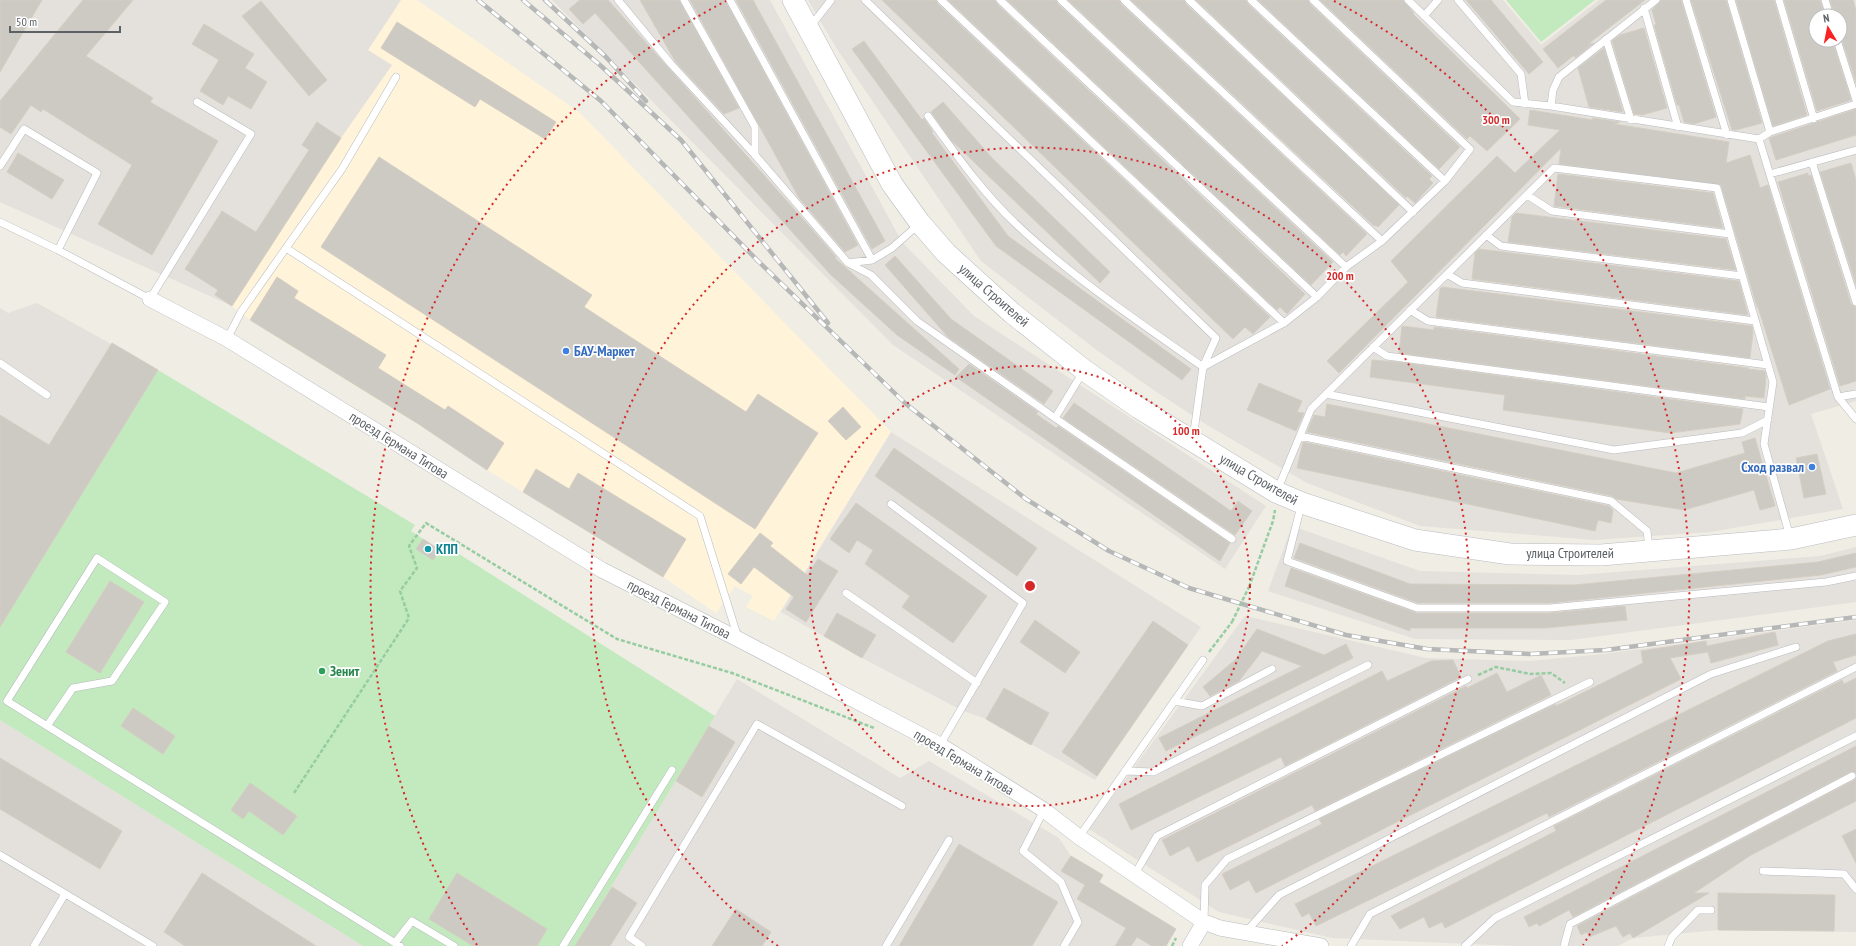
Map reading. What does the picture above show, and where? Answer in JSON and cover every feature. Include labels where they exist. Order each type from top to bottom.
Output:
[{"type":"main road","name":"улица Строителей","points":[[793,0],[892,184],[920,223],[946,253],[1012,313],[1084,370],[1139,408],[1276,492],[1302,504],[1415,540],[1510,554],[1601,555],[1649,551],[1791,539],[1856,525]]},
{"type":"street","name":"проезд Германа Титова","points":[[150,299],[227,339],[602,570],[738,639],[940,745],[1044,810],[1079,837],[1204,922],[1220,928],[1321,946]]},
{"type":"street","points":[[1190,946],[1204,922]]},
{"type":"lane","points":[[618,0],[671,64],[755,155],[848,264],[871,274],[917,321],[1055,418],[1232,538]]},
{"type":"lane","points":[[684,0],[755,126],[755,155]]},
{"type":"lane","points":[[730,0],[872,260]]},
{"type":"lane","points":[[808,28],[831,0]]},
{"type":"lane","points":[[866,0],[1216,338],[1203,367],[1193,440]]},
{"type":"lane","points":[[941,0],[1284,323]]},
{"type":"lane","points":[[1000,0],[1317,297]]},
{"type":"lane","points":[[1061,0],[1346,267]]},
{"type":"lane","points":[[1124,0],[1382,240]]},
{"type":"lane","points":[[1189,0],[1413,212]]},
{"type":"lane","points":[[1251,0],[1445,181]]},
{"type":"lane","points":[[1203,367],[1284,323],[1317,297],[1346,267],[1382,240],[1413,212],[1445,181],[1470,149],[1313,0]]},
{"type":"lane","points":[[1408,0],[1513,102],[1551,106],[1631,120],[1759,139],[1770,132],[1814,119],[1856,104]]},
{"type":"lane","points":[[1424,16],[1438,0]]},
{"type":"lane","points":[[1458,0],[1521,74],[1525,104]]},
{"type":"lane","points":[[1551,106],[1553,90],[1559,77],[1656,0]]},
{"type":"lane","points":[[1686,0],[1727,134]]},
{"type":"lane","points":[[1731,0],[1770,132]]},
{"type":"lane","points":[[1778,0],[1814,119]]},
{"type":"lane","points":[[1644,8],[1678,127]]},
{"type":"lane","points":[[1606,39],[1631,120]]},
{"type":"lane","points":[[1840,48],[1856,100]]},
{"type":"lane","points":[[227,339],[241,312],[342,169],[396,77]]},
{"type":"lane","points":[[0,222],[58,250],[150,299],[251,134],[197,102]]},
{"type":"lane","points":[[928,116],[963,164],[1015,223],[1088,287],[1203,367]]},
{"type":"lane","points":[[0,166],[24,129],[97,173],[58,250]]},
{"type":"lane","points":[[1759,139],[1838,397],[1856,419]]},
{"type":"lane","points":[[1770,174],[1856,151]]},
{"type":"lane","points":[[1812,162],[1856,302]]},
{"type":"lane","points":[[1276,492],[1311,409],[1554,168],[1717,188],[1773,382],[1764,444],[1791,539]]},
{"type":"lane","points":[[1527,195],[1552,211],[1730,234]]},
{"type":"lane","points":[[848,264],[872,260],[892,248],[920,223]]},
{"type":"lane","points":[[1486,235],[1501,246],[1742,276]]},
{"type":"lane","points":[[286,248],[700,516],[738,639]]},
{"type":"lane","points":[[1447,274],[1462,283],[1755,321]]},
{"type":"lane","points":[[1410,310],[1428,321],[1768,366]]},
{"type":"lane","points":[[1373,347],[1386,356],[1769,407]]},
{"type":"lane","points":[[0,363],[47,395]]},
{"type":"lane","points":[[1055,418],[1084,370]]},
{"type":"lane","points":[[1326,394],[1614,450],[1742,433],[1768,420]]},
{"type":"lane","points":[[1838,397],[1856,394]]},
{"type":"lane","points":[[1300,436],[1611,501],[1647,531],[1649,551]]},
{"type":"lane","points":[[891,504],[1023,603],[940,745]]},
{"type":"lane","points":[[1302,504],[1287,561],[1418,608],[1550,608],[1826,582],[1856,576]]},
{"type":"lane","points":[[47,726],[73,688],[112,681],[165,602],[97,558],[7,701],[47,726],[397,944],[412,922],[454,946]]},
{"type":"lane","points":[[846,593],[977,683]]},
{"type":"lane","points":[[1246,932],[1279,895],[1711,674],[1796,647]]},
{"type":"lane","points":[[1079,837],[1203,660]]},
{"type":"lane","points":[[1125,771],[1153,772],[1368,665]]},
{"type":"lane","points":[[1350,946],[1370,914],[1856,667]]},
{"type":"lane","points":[[1174,701],[1202,706],[1272,670]]},
{"type":"lane","points":[[1135,874],[1157,836],[1468,679]]},
{"type":"lane","points":[[1204,922],[1205,885],[1227,859],[1590,682]]},
{"type":"lane","points":[[642,946],[629,937],[757,724],[902,806]]},
{"type":"lane","points":[[1465,946],[1495,918],[1856,736]]},
{"type":"lane","points":[[563,946],[672,770]]},
{"type":"lane","points":[[1564,946],[1570,924],[1852,776]]},
{"type":"lane","points":[[1044,810],[1023,851],[1061,882],[1078,922],[1064,946]]},
{"type":"lane","points":[[886,946],[949,840]]},
{"type":"lane","points":[[0,855],[153,946]]},
{"type":"lane","points":[[1763,871],[1844,874],[1856,889]]},
{"type":"lane","points":[[34,946],[65,894]]},
{"type":"lane","points":[[1668,946],[1672,937],[1698,910],[1711,910]]},
{"type":"path","points":[[1203,660],[1232,622],[1248,587],[1273,521],[1276,492]]},
{"type":"path","points":[[294,793],[409,618],[400,591],[417,568],[409,546],[426,523],[617,639],[732,673],[880,731]]},
{"type":"path","points":[[1468,679],[1496,667],[1530,674],[1551,673],[1574,690]]},
{"type":"shaded area","points":[[0,0],[401,0],[368,50],[392,65],[341,138],[232,306],[0,202]]},
{"type":"shaded area","points":[[401,0],[417,0],[579,112],[891,432],[774,621],[746,607],[753,596],[735,586],[716,613],[663,577],[487,470],[430,432],[281,340],[250,320],[232,306],[341,138],[391,66],[368,50]]},
{"type":"shaded area","points":[[552,0],[770,0],[902,242],[974,316],[1266,506],[1225,569],[893,345]]},
{"type":"shaded area","points":[[808,0],[1503,0],[1541,45],[1599,0],[1856,0],[1856,401],[1811,414],[1843,509],[1710,532],[1594,540],[1420,526],[1307,483],[1207,425],[1098,351],[981,261],[837,49]]},
{"type":"shaded area","points":[[37,303],[158,370],[0,627],[0,308],[8,313]]},
{"type":"shaded area","points":[[891,432],[1201,627],[1095,780],[986,719],[961,710],[862,658],[781,612]]},
{"type":"shaded area","points":[[1292,526],[1420,571],[1577,575],[1820,556],[1856,547],[1856,602],[1571,640],[1415,639],[1268,591]]},
{"type":"shaded area","points":[[1245,616],[1426,658],[1530,661],[1603,654],[1856,620],[1856,932],[1718,930],[1633,938],[1618,946],[1515,946],[1332,938],[1219,912],[1089,829]]},
{"type":"shaded area","points":[[737,679],[900,778],[929,761],[1059,838],[1071,856],[1103,875],[1099,883],[1176,929],[1166,946],[575,946]]},
{"type":"shaded area","points":[[0,720],[363,946],[0,946]]},
{"type":"green space","points":[[1506,0],[1595,0],[1541,42]]},
{"type":"green space","name":"Зенит","points":[[158,370],[415,525],[411,531],[440,550],[444,552],[448,547],[715,716],[575,946],[363,946],[0,720],[0,627]]},
{"type":"building","points":[[0,0],[42,0],[0,72]]},
{"type":"building","points":[[83,0],[133,0],[86,56],[153,98],[150,102],[218,141],[152,255],[98,224],[132,165],[43,109],[41,112],[31,105],[11,134],[0,127],[0,101]]},
{"type":"building","points":[[580,0],[608,0],[810,227],[836,257],[835,258],[959,369],[955,375],[897,335],[830,274],[595,13],[583,24],[569,9]]},
{"type":"building","points":[[640,0],[679,0],[739,108],[724,114],[675,61]]},
{"type":"building","points":[[690,0],[725,0],[858,245],[845,252],[799,198]]},
{"type":"building","points":[[736,0],[753,0],[885,241],[872,249],[867,240]]},
{"type":"building","points":[[882,0],[936,0],[938,4],[1270,317],[1253,334],[1245,327],[1233,339]]},
{"type":"building","points":[[948,0],[995,0],[997,4],[1305,294],[1287,314],[1280,307],[1277,310]]},
{"type":"building","points":[[1007,0],[1056,0],[1058,4],[1333,262],[1311,285]]},
{"type":"building","points":[[1068,0],[1119,0],[1121,4],[1367,234],[1346,256],[1343,252],[1340,255]]},
{"type":"building","points":[[1131,0],[1184,0],[1186,4],[1399,205],[1378,227],[1375,225],[1374,226]]},
{"type":"building","points":[[1196,0],[1246,0],[1248,4],[1432,176],[1429,179],[1433,183],[1415,203],[1407,196],[1406,198]]},
{"type":"building","points":[[1258,0],[1308,0],[1310,4],[1460,147],[1439,169]]},
{"type":"building","points":[[1320,0],[1403,0],[1414,13],[1413,14],[1520,119],[1487,151],[1470,136],[1467,139]]},
{"type":"building","points":[[1466,0],[1491,0],[1543,62],[1529,74]]},
{"type":"building","points":[[1606,0],[1645,0],[1588,44],[1594,43],[1575,58],[1574,55],[1558,68],[1543,49]]},
{"type":"building","points":[[1661,0],[1681,0],[1716,117],[1694,124],[1684,122],[1679,105],[1677,105],[1654,25],[1656,24],[1652,10]]},
{"type":"building","points":[[1691,0],[1726,0],[1762,123],[1732,130]]},
{"type":"building","points":[[1736,0],[1774,0],[1807,115],[1773,126]]},
{"type":"building","points":[[1784,0],[1820,0],[1822,8],[1808,8],[1808,48],[1835,48],[1851,100],[1817,111]]},
{"type":"building","points":[[1830,0],[1853,0],[1856,10],[1856,83],[1845,48],[1848,48],[1848,8],[1832,8]]},
{"type":"building","points":[[261,1],[327,80],[309,96],[242,16]]},
{"type":"building","points":[[397,22],[556,122],[545,139],[480,99],[475,107],[381,48]]},
{"type":"building","points":[[204,24],[254,54],[245,68],[267,82],[251,109],[228,96],[223,105],[200,91],[219,60],[192,44]]},
{"type":"building","points":[[1644,28],[1667,108],[1642,115],[1634,114],[1612,41],[1620,35]]},
{"type":"building","points":[[864,41],[922,120],[924,118],[933,132],[932,133],[1008,236],[1191,369],[1182,380],[996,246],[852,49]]},
{"type":"building","points":[[1604,48],[1623,112],[1589,107],[1578,68]]},
{"type":"building","points":[[943,102],[992,158],[1110,272],[1100,283],[951,140],[931,112]]},
{"type":"building","points":[[1856,109],[1856,135],[1776,160],[1769,138]]},
{"type":"building","points":[[1530,110],[1593,120],[1592,118],[1620,122],[1614,124],[1729,142],[1726,163],[1750,155],[1760,188],[1768,185],[1830,389],[1789,405],[1757,304],[1757,307],[1721,185],[1559,164],[1561,148],[1339,373],[1327,361],[1408,282],[1391,261],[1497,156],[1515,173],[1560,130],[1528,125]]},
{"type":"building","points":[[317,122],[341,138],[232,306],[215,295],[218,290],[185,269],[222,211],[256,232],[309,150],[302,145]]},
{"type":"building","points":[[18,153],[64,180],[52,199],[7,172]]},
{"type":"building","name":"БАУ-Маркет","points":[[379,157],[592,295],[584,307],[746,412],[758,394],[818,433],[755,529],[321,247]]},
{"type":"building","points":[[1851,163],[1856,180],[1856,285],[1820,172]]},
{"type":"building","points":[[1808,173],[1808,176],[1811,175],[1851,304],[1856,307],[1856,381],[1840,386],[1778,182]]},
{"type":"building","points":[[1558,174],[1713,193],[1723,228],[1554,206]]},
{"type":"building","points":[[1516,213],[1726,239],[1736,270],[1508,242],[1512,217]]},
{"type":"building","points":[[1479,249],[1739,281],[1748,315],[1472,279],[1475,253]]},
{"type":"building","points":[[895,256],[951,319],[1053,391],[1044,404],[948,337],[885,265]]},
{"type":"building","points":[[277,277],[298,291],[294,298],[386,355],[378,368],[445,410],[448,406],[504,443],[487,470],[420,425],[250,320]]},
{"type":"building","points":[[1442,287],[1752,326],[1753,332],[1750,358],[1436,317],[1440,289]]},
{"type":"building","points":[[1402,326],[1434,330],[1434,327],[1765,371],[1766,377],[1764,398],[1745,396],[1745,399],[1399,353]]},
{"type":"building","points":[[112,343],[158,370],[0,627],[0,415],[49,445]]},
{"type":"building","points":[[1372,360],[1397,362],[1743,409],[1740,424],[1670,433],[1503,410],[1505,395],[1370,377]]},
{"type":"building","points":[[969,364],[1038,412],[1036,414],[1056,428],[1058,426],[1230,543],[1220,561],[956,377]]},
{"type":"building","points":[[1259,383],[1302,401],[1297,412],[1304,413],[1296,431],[1247,410]]},
{"type":"building","points":[[1074,403],[1231,511],[1238,501],[1252,511],[1235,535],[1063,418]]},
{"type":"building","points":[[1327,404],[1676,473],[1745,453],[1742,442],[1755,438],[1775,506],[1760,510],[1754,490],[1684,510],[1616,499],[1612,496],[1307,432],[1314,415],[1325,417]]},
{"type":"building","points":[[843,407],[861,427],[846,440],[828,421]]},
{"type":"building","points":[[1303,442],[1609,506],[1613,510],[1611,523],[1598,520],[1595,531],[1297,468]]},
{"type":"building","points":[[894,448],[1037,548],[1017,576],[875,476]]},
{"type":"building","points":[[1817,454],[1826,494],[1804,498],[1796,458]]},
{"type":"building","points":[[536,469],[569,489],[578,473],[686,539],[663,577],[523,492]]},
{"type":"building","points":[[856,503],[987,596],[953,643],[902,607],[910,596],[865,564],[873,550],[857,540],[849,553],[830,539]]},
{"type":"building","points":[[760,533],[773,543],[770,546],[807,575],[818,559],[838,571],[806,622],[786,609],[794,597],[754,567],[741,584],[728,574]]},
{"type":"building","name":"КПП","points":[[423,539],[440,550],[433,560],[416,549]]},
{"type":"building","points":[[1300,543],[1410,584],[1574,585],[1818,562],[1856,553],[1856,567],[1821,575],[1550,603],[1418,603],[1294,558]]},
{"type":"building","points":[[1291,568],[1417,613],[1550,613],[1625,606],[1627,620],[1546,628],[1410,628],[1410,631],[1285,586]]},
{"type":"building","points":[[110,581],[144,602],[100,673],[66,652]]},
{"type":"building","points":[[837,613],[876,635],[862,658],[824,636]]},
{"type":"building","points":[[1035,620],[1080,652],[1065,673],[1020,642]]},
{"type":"building","points":[[1153,621],[1188,645],[1097,776],[1062,752]]},
{"type":"building","points":[[1257,629],[1324,655],[1346,644],[1353,658],[1166,751],[1159,738],[1302,666],[1262,651],[1239,681],[1210,696],[1203,687],[1235,660]]},
{"type":"building","points":[[1775,632],[1778,645],[1711,663],[1708,652],[1670,658],[1681,679],[1256,893],[1249,880],[1230,890],[1222,874],[1322,824],[1319,819],[1643,663],[1641,651],[1706,641],[1707,646]]},
{"type":"building","points":[[1856,634],[1856,655],[1833,662],[1837,671],[1549,817],[1547,813],[1316,926],[1309,913],[1302,917],[1295,904],[1828,641]]},
{"type":"building","points":[[1453,660],[1461,677],[1285,766],[1281,757],[1131,830],[1119,804],[1382,671],[1387,681],[1431,661]]},
{"type":"building","points":[[1497,673],[1507,692],[1541,675],[1551,695],[1315,811],[1312,805],[1197,862],[1189,846],[1170,856],[1162,840],[1466,686],[1467,688]]},
{"type":"building","points":[[1856,678],[1856,718],[1445,928],[1442,922],[1429,928],[1424,917],[1400,929],[1391,916],[1556,831],[1554,826],[1842,680],[1844,684]]},
{"type":"building","points":[[1004,688],[1049,713],[1031,745],[986,719]]},
{"type":"building","points":[[133,708],[175,736],[163,754],[121,726]]},
{"type":"building","points":[[709,726],[735,742],[702,797],[676,781]]},
{"type":"building","points":[[1856,746],[1856,773],[1850,772],[1573,917],[1569,910],[1539,926],[1537,923],[1529,927],[1524,917]]},
{"type":"building","points":[[0,758],[122,831],[100,869],[0,809]]},
{"type":"building","points":[[1856,779],[1856,801],[1751,855],[1694,893],[1709,893],[1633,938],[1630,933],[1623,937],[1616,926],[1589,937],[1587,932],[1581,935],[1577,926]]},
{"type":"building","points":[[250,783],[297,816],[283,835],[249,811],[243,819],[231,810]]},
{"type":"building","points":[[1856,829],[1856,863],[1842,836]]},
{"type":"building","points":[[959,844],[1058,902],[1032,946],[899,946]]},
{"type":"building","points":[[1071,856],[1103,875],[1099,882],[1176,929],[1166,946],[1152,946],[1137,937],[1131,946],[1115,946],[1126,928],[1077,899],[1085,885],[1061,871]]},
{"type":"building","points":[[202,873],[316,946],[185,946],[164,932]]},
{"type":"building","points":[[457,873],[547,929],[537,946],[473,946],[429,919]]},
{"type":"building","points":[[612,887],[637,903],[610,946],[575,946]]},
{"type":"building","points":[[1718,893],[1835,895],[1834,931],[1718,930]]},
{"type":"building","points":[[736,909],[771,932],[762,946],[712,946]]},
{"type":"railway","points":[[478,0],[601,101],[758,261],[906,404],[1026,499],[1109,551],[1189,588],[1346,635],[1427,649],[1530,654],[1606,650],[1856,617]]},
{"type":"railway","points":[[523,0],[600,65],[681,140],[828,323]]},
{"type":"railway","points":[[545,0],[605,56],[646,101]]},
{"type":"place","name":"БАУ-Маркет","points":[[566,351]]},
{"type":"place","name":"Сход развал","points":[[1812,467]]},
{"type":"place","name":"КПП","points":[[428,549]]},
{"type":"place","name":"Зенит","points":[[322,671]]}]
